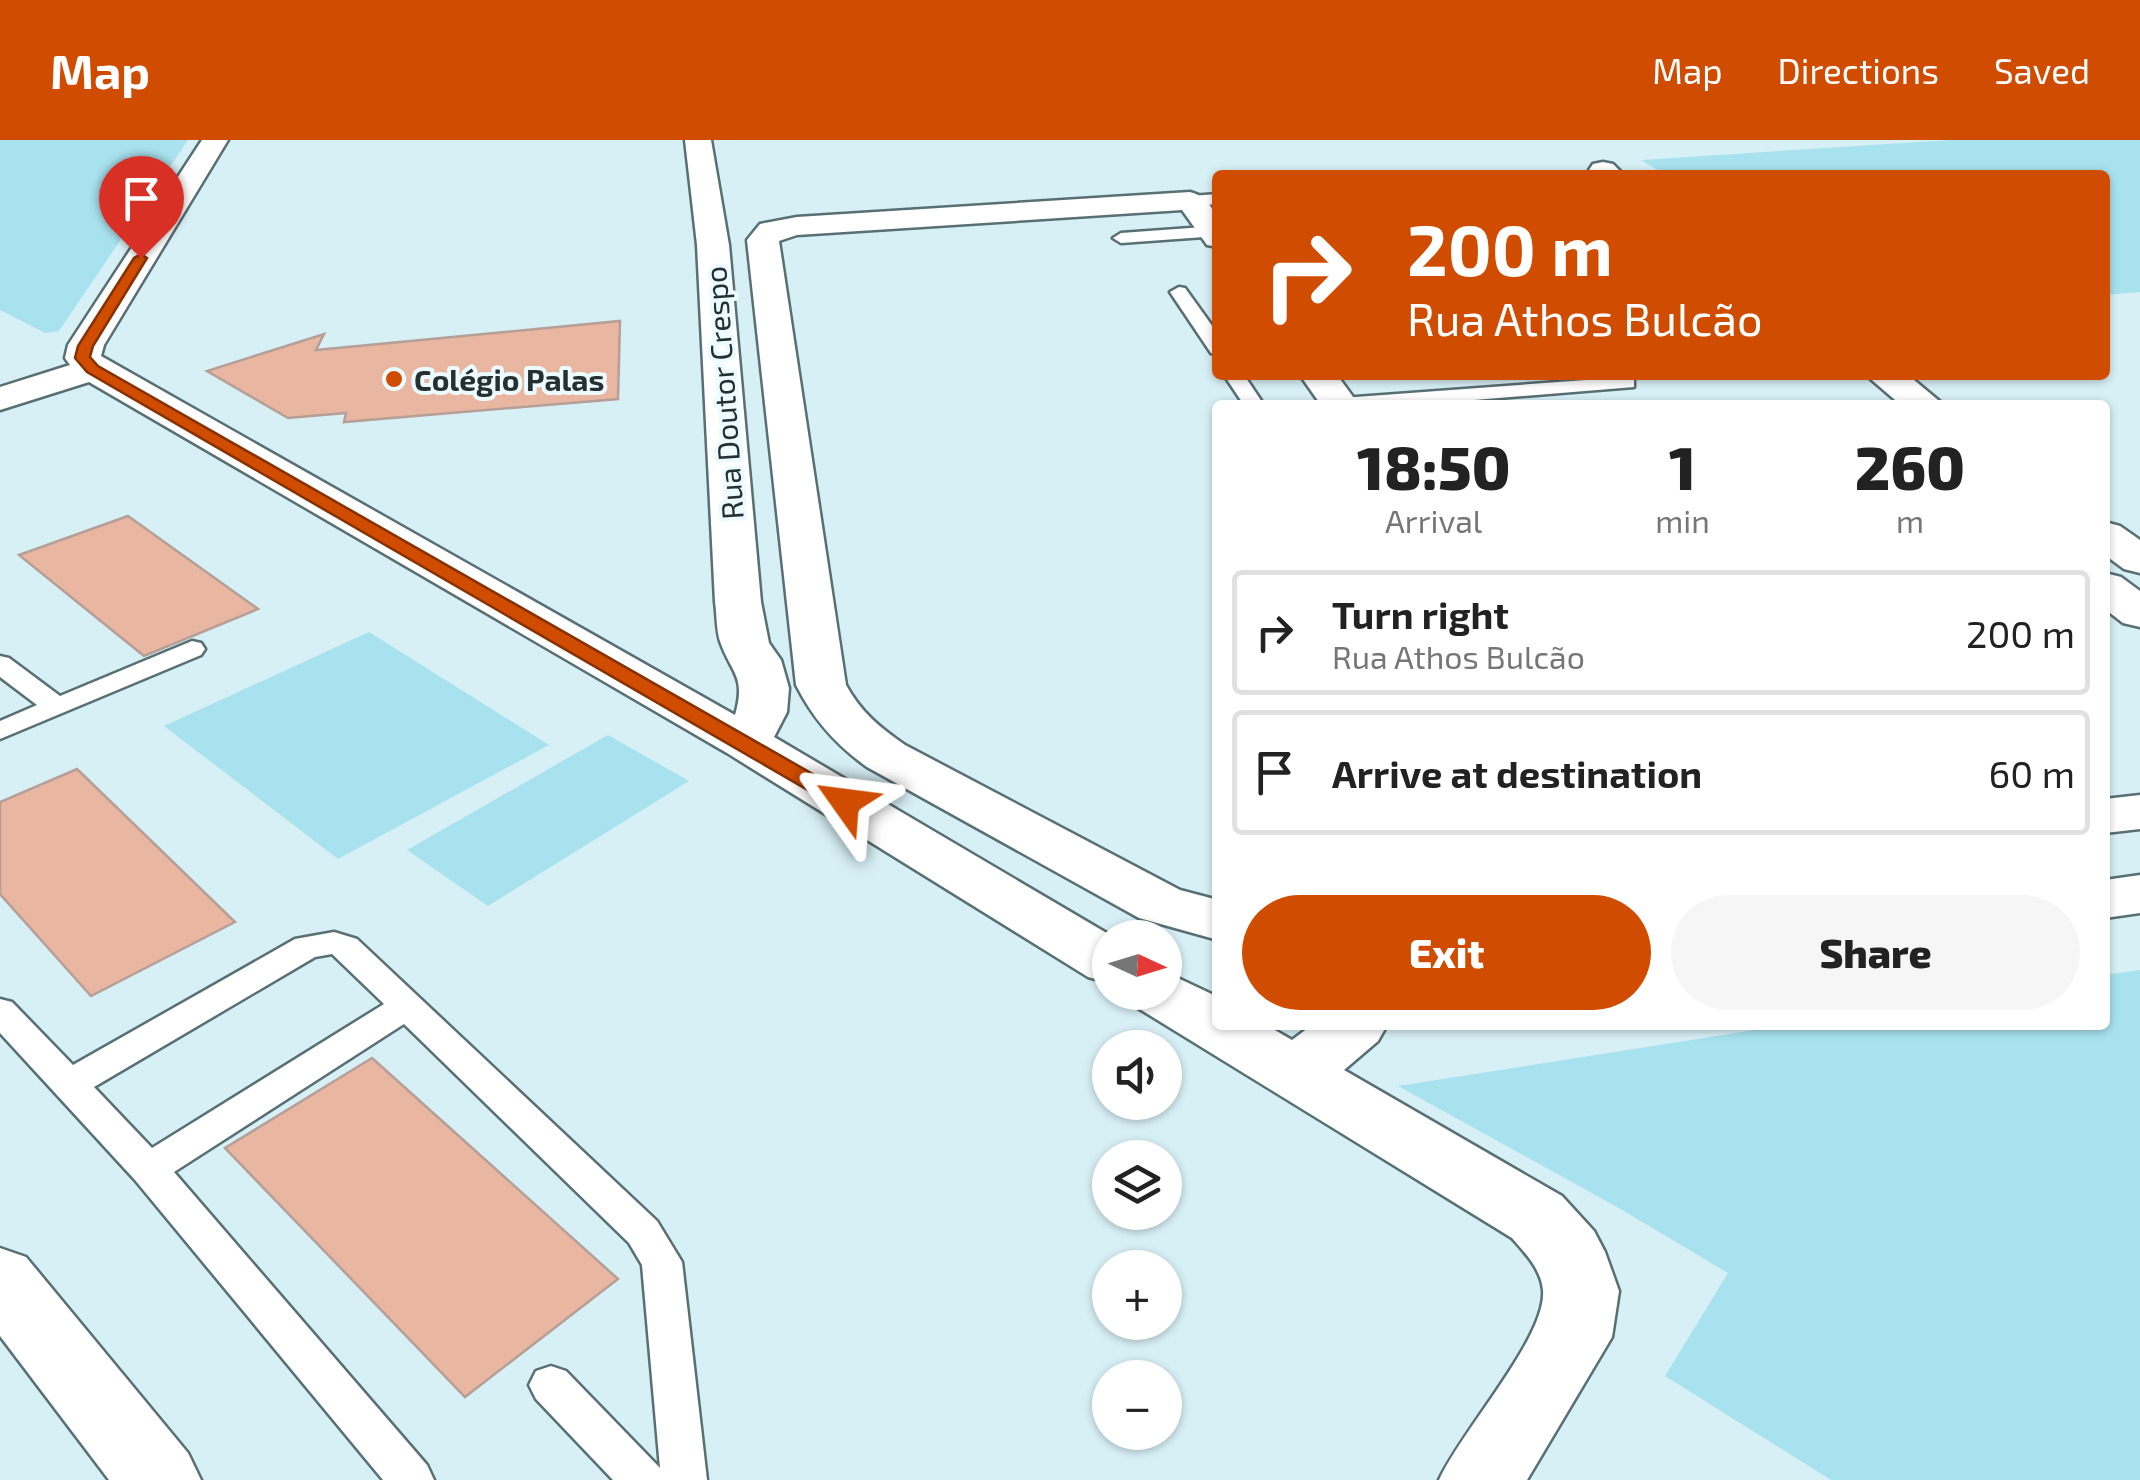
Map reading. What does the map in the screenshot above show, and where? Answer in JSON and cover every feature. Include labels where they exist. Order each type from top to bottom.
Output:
[{"type":"street","points":[[214,140],[86,346],[83,358],[93,369],[745,742],[1092,951]]},
{"type":"street","name":"Rua Doutor Crespo","points":[[698,140],[713,244],[738,602],[745,646],[756,660],[764,688],[762,712],[745,742]]},
{"type":"street","points":[[1211,220],[797,226],[772,230],[762,240],[821,685],[835,712],[855,735],[886,756],[1160,904],[1212,918]]},
{"type":"street","points":[[0,398],[93,369]]},
{"type":"street","points":[[1891,380],[1917,400]]},
{"type":"street","points":[[2110,539],[2140,560]]},
{"type":"street","points":[[2110,592],[2140,613]]},
{"type":"street","points":[[693,714],[726,676],[745,646]]},
{"type":"street","points":[[2110,815],[2140,812]]},
{"type":"street","points":[[2110,897],[2140,894]]},
{"type":"street","points":[[1227,1030],[1537,1217],[1568,1252],[1581,1291],[1573,1336],[1481,1480]]},
{"type":"street","points":[[1296,1072],[1349,1030]]},
{"type":"street","points":[[0,1279],[159,1480]]},
{"type":"lane","points":[[1122,238],[1211,220]]},
{"type":"lane","points":[[1180,292],[1212,341]]},
{"type":"lane","points":[[1405,400],[1627,383]]},
{"type":"lane","points":[[0,731],[192,650]]},
{"type":"lane","points":[[0,664],[56,706]]},
{"type":"lane","points":[[70,1084],[322,943],[345,947],[643,1232],[662,1262],[684,1480]]},
{"type":"lane","points":[[150,1168],[408,1005]]},
{"type":"lane","points":[[0,1012],[150,1168],[411,1480]]},
{"type":"lane","points":[[551,1385],[643,1480]]},
{"type":"shaded area","points":[[0,140],[188,140],[59,331],[45,333],[0,310]]},
{"type":"shaded area","points":[[1949,140],[2140,140],[2140,292],[2110,295],[2110,170],[1658,170],[1641,160]]},
{"type":"shaded area","points":[[369,632],[549,745],[338,859],[164,726]]},
{"type":"shaded area","points":[[608,735],[689,781],[488,906],[407,850]]},
{"type":"shaded area","points":[[2140,970],[2140,1480],[1831,1480],[1665,1376],[1728,1273],[1398,1086],[1755,1030],[2110,1030],[2110,974]]},
{"type":"building","name":"Colégio Palas","points":[[620,321],[618,399],[344,422],[346,413],[288,418],[207,371],[324,334],[316,350]]},
{"type":"building","points":[[128,516],[258,609],[144,656],[19,555]]},
{"type":"building","points":[[77,769],[235,922],[91,996],[0,894],[0,802]]},
{"type":"building","points":[[372,1058],[618,1279],[465,1397],[225,1148]]},
{"type":"place","name":"Colégio Palas","points":[[394,379]]},
{"type":"route","points":[[141,258],[86,346],[83,358],[93,369],[845,802]]}]
